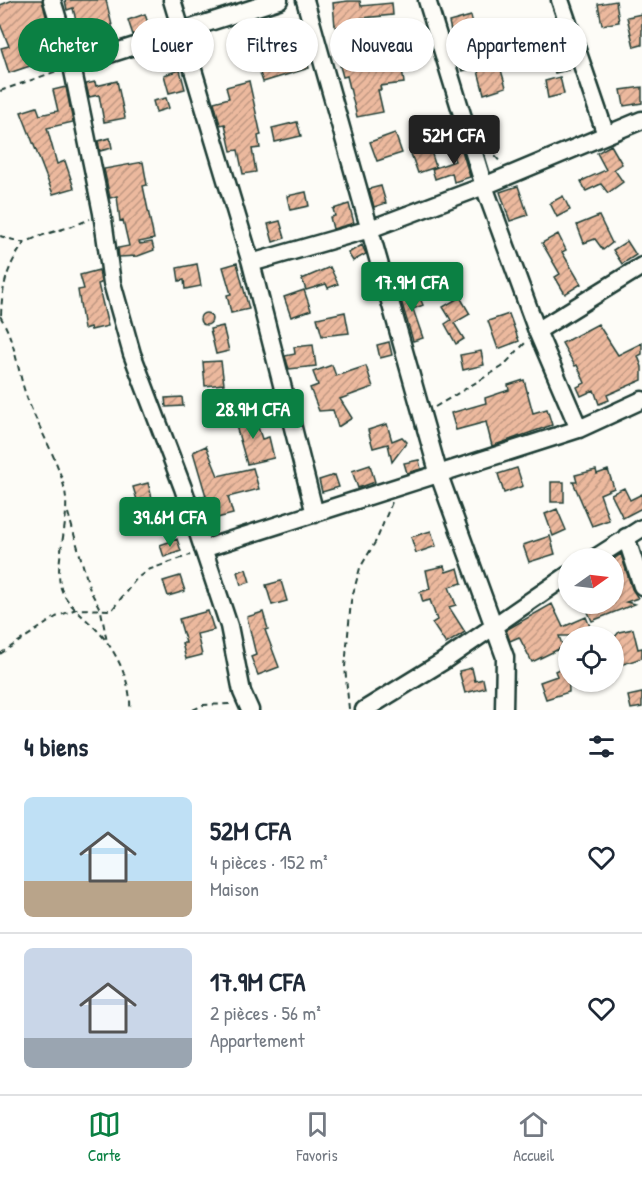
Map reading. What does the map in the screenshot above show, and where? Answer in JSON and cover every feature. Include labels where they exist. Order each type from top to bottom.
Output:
[{"type":"street","points":[[52,0],[57,18]]},
{"type":"street","points":[[172,0],[178,18]]},
{"type":"street","points":[[214,20],[279,0]]},
{"type":"street","points":[[305,0],[439,475],[505,657],[504,710]]},
{"type":"street","points":[[427,0],[484,186],[537,331],[579,429]]},
{"type":"street","points":[[560,0],[606,135]]},
{"type":"street","points":[[73,72],[102,213],[112,283],[132,354],[183,488],[229,626],[242,692],[250,710]]},
{"type":"street","points":[[194,72],[251,264],[315,514]]},
{"type":"street","points":[[251,264],[370,229],[484,186],[642,120]]},
{"type":"street","points":[[537,331],[642,266]]},
{"type":"street","points":[[203,549],[579,429],[642,400]]},
{"type":"street","points":[[610,548],[642,528]]},
{"type":"street","points":[[626,537],[642,586]]},
{"type":"street","points":[[364,710],[442,662],[558,582]]},
{"type":"path","points":[[0,91],[55,72]]},
{"type":"path","points":[[483,142],[505,167],[518,172]]},
{"type":"path","points":[[102,213],[24,243],[10,262],[2,285],[1,317],[16,349],[26,395],[65,490],[67,521],[59,579],[63,593],[98,631],[108,646],[130,687],[130,710]]},
{"type":"path","points":[[0,236],[24,243]]},
{"type":"path","points":[[422,414],[454,398],[502,367],[537,331]]},
{"type":"path","points":[[350,710],[345,667],[351,601],[360,568],[377,539],[397,488]]},
{"type":"path","points":[[66,505],[90,590],[100,611],[108,646]]},
{"type":"path","points":[[0,654],[49,622],[76,609],[112,610],[136,579],[148,570],[203,549]]},
{"type":"path","points":[[193,710],[203,705],[230,704],[242,692]]},
{"type":"building","points":[[13,0],[42,0],[46,18],[18,18],[18,70],[9,73],[1,48],[9,46],[0,24],[0,5]]},
{"type":"building","points":[[65,0],[106,0],[110,18],[75,18],[73,8],[67,10]]},
{"type":"building","points":[[360,1],[361,6],[392,3],[393,15],[334,18],[333,3]]},
{"type":"building","points":[[616,1],[619,22],[602,25],[598,4]]},
{"type":"building","points":[[145,14],[146,18],[134,18]]},
{"type":"building","points":[[642,14],[642,45],[634,47],[627,17]]},
{"type":"building","points":[[181,72],[185,89],[169,93],[164,75]]},
{"type":"building","points":[[260,72],[296,72],[263,82]]},
{"type":"building","points":[[342,72],[403,72],[404,83],[380,86],[381,90],[378,90],[383,112],[357,117],[347,76],[343,77]]},
{"type":"building","points":[[478,72],[502,72],[506,87],[484,94]]},
{"type":"building","points":[[560,77],[564,94],[548,98],[545,81]]},
{"type":"building","points":[[117,81],[125,118],[104,122],[99,95],[89,97],[86,84],[95,82],[96,86]]},
{"type":"building","points":[[249,81],[261,135],[258,136],[260,148],[252,149],[256,172],[243,174],[238,150],[231,151],[225,124],[220,125],[214,102],[229,98],[226,87]]},
{"type":"building","points":[[66,87],[73,122],[47,128],[57,164],[65,161],[74,188],[53,194],[21,112],[37,107],[40,115],[58,111],[53,90]]},
{"type":"building","points":[[642,87],[642,103],[624,106],[621,90]]},
{"type":"building","points":[[166,98],[169,108],[156,112],[153,101]]},
{"type":"building","points":[[297,122],[301,136],[275,142],[272,128]]},
{"type":"building","points":[[428,125],[428,142],[436,167],[418,173],[410,151]]},
{"type":"building","points":[[395,133],[402,153],[377,161],[370,142]]},
{"type":"building","points":[[110,138],[112,148],[100,151],[98,141]]},
{"type":"building","points":[[460,144],[470,177],[454,182],[452,173],[435,179],[432,169],[455,161],[450,147]]},
{"type":"building","points":[[611,145],[622,164],[614,169],[623,182],[608,193],[601,184],[586,191],[581,181],[606,170],[597,153]]},
{"type":"building","points":[[143,162],[147,185],[143,186],[154,239],[139,242],[140,244],[152,242],[154,250],[138,256],[119,257],[118,248],[129,246],[123,220],[120,221],[117,196],[110,198],[104,169]]},
{"type":"building","points":[[381,186],[386,203],[374,207],[369,189]]},
{"type":"building","points":[[518,186],[528,215],[510,221],[500,192]]},
{"type":"building","points":[[306,192],[309,206],[290,210],[287,196]]},
{"type":"building","points":[[563,196],[570,210],[557,217],[550,203]]},
{"type":"building","points":[[349,204],[354,223],[333,229],[330,217],[335,216],[333,209]]},
{"type":"building","points":[[599,216],[612,243],[603,250],[595,239],[584,243],[577,225]]},
{"type":"building","points":[[280,221],[285,238],[273,242],[268,224]]},
{"type":"building","points":[[558,234],[566,250],[562,252],[581,284],[565,294],[555,277],[560,274],[542,243]]},
{"type":"building","points":[[627,241],[636,255],[622,264],[613,250]]},
{"type":"building","points":[[362,245],[366,254],[353,261],[348,253]]},
{"type":"building","points":[[237,263],[249,309],[231,313],[227,295],[231,294],[223,267]]},
{"type":"building","points":[[197,264],[201,286],[185,289],[184,280],[179,281],[177,268]]},
{"type":"building","points":[[330,267],[338,284],[328,288],[326,284],[306,290],[302,279]]},
{"type":"building","points":[[99,270],[101,283],[98,284],[108,326],[91,330],[90,327],[84,329],[78,290],[84,289],[80,275]]},
{"type":"building","points":[[304,290],[311,310],[291,317],[284,297]]},
{"type":"building","points":[[417,291],[423,305],[413,309],[423,338],[413,341],[400,297]]},
{"type":"building","points":[[460,297],[470,314],[454,323],[464,339],[456,344],[445,324],[451,320],[443,307]]},
{"type":"building","points":[[345,312],[349,333],[322,336],[317,318]]},
{"type":"building","points":[[208,313],[212,319],[208,325],[204,325],[200,317]]},
{"type":"building","points":[[509,314],[519,341],[498,349],[488,321]]},
{"type":"building","points":[[598,324],[618,355],[642,343],[642,354],[638,356],[642,367],[642,380],[607,395],[609,400],[599,404],[594,390],[581,396],[577,387],[585,383],[577,365],[575,366],[562,343]]},
{"type":"building","points":[[223,326],[229,351],[216,354],[210,329]]},
{"type":"building","points":[[389,342],[392,355],[380,358],[377,345]]},
{"type":"building","points":[[313,345],[316,366],[289,369],[285,356],[295,354],[294,347]]},
{"type":"building","points":[[481,351],[484,365],[463,370],[460,355]]},
{"type":"building","points":[[221,361],[224,384],[205,386],[203,362]]},
{"type":"building","points":[[332,365],[336,376],[366,366],[373,387],[340,399],[352,418],[338,427],[333,410],[319,411],[310,388],[318,385],[313,372]]},
{"type":"building","points":[[524,380],[533,413],[547,409],[552,425],[492,446],[486,422],[456,430],[451,413],[486,403],[485,398],[509,390],[508,385]]},
{"type":"building","points":[[182,397],[183,406],[166,407],[165,398]]},
{"type":"building","points":[[253,412],[262,439],[269,437],[274,458],[247,464],[234,419]]},
{"type":"building","points":[[387,424],[392,441],[402,437],[407,442],[392,462],[388,444],[373,448],[368,430]]},
{"type":"building","points":[[206,446],[218,476],[253,468],[259,489],[228,497],[233,514],[209,520],[206,510],[202,511],[197,497],[206,496],[193,452]]},
{"type":"building","points":[[419,460],[421,469],[407,473],[404,463]]},
{"type":"building","points":[[370,465],[375,482],[358,488],[352,471]]},
{"type":"building","points":[[517,468],[523,486],[504,493],[498,474]]},
{"type":"building","points":[[596,470],[597,474],[608,470],[614,488],[600,494],[609,520],[592,526],[573,482],[577,482],[575,475]]},
{"type":"building","points":[[335,475],[339,487],[322,492],[319,480]]},
{"type":"building","points":[[551,482],[564,482],[564,502],[551,502]]},
{"type":"building","points":[[148,483],[155,509],[141,513],[133,487]]},
{"type":"building","points":[[624,488],[630,500],[642,494],[642,508],[623,518],[611,494]]},
{"type":"building","points":[[557,509],[566,530],[553,536],[545,514]]},
{"type":"building","points":[[431,531],[436,546],[416,553],[411,537]]},
{"type":"building","points":[[550,536],[555,554],[529,562],[523,545]]},
{"type":"building","points":[[177,539],[181,551],[164,557],[160,545]]},
{"type":"building","points":[[624,564],[632,589],[638,598],[626,602],[635,604],[624,608]]},
{"type":"building","points":[[444,566],[446,572],[458,568],[462,583],[449,587],[456,605],[449,607],[465,632],[446,644],[432,623],[437,620],[430,600],[423,602],[420,592],[430,589],[426,570]]},
{"type":"building","points":[[246,569],[250,582],[241,585],[237,572]]},
{"type":"building","points":[[180,576],[185,591],[168,596],[163,581]]},
{"type":"building","points":[[281,581],[287,601],[272,605],[266,585]]},
{"type":"building","points":[[552,604],[563,626],[558,626],[558,649],[532,662],[519,637],[510,641],[506,630]]},
{"type":"building","points":[[208,611],[214,630],[197,634],[202,655],[186,659],[182,643],[186,643],[179,619]]},
{"type":"building","points":[[263,612],[268,629],[265,630],[279,667],[258,675],[251,657],[256,655],[247,617]]},
{"type":"building","points":[[589,614],[610,614],[592,621]]},
{"type":"building","points":[[586,617],[590,626],[565,626]]},
{"type":"building","points":[[633,629],[638,649],[642,648],[642,658],[624,664],[624,631]]},
{"type":"building","points":[[472,668],[475,681],[483,679],[485,688],[465,693],[459,671]]},
{"type":"building","points":[[558,670],[558,692],[569,692],[546,699],[540,682],[557,676],[555,671]]},
{"type":"building","points":[[642,693],[642,707],[631,709],[628,696]]}]
